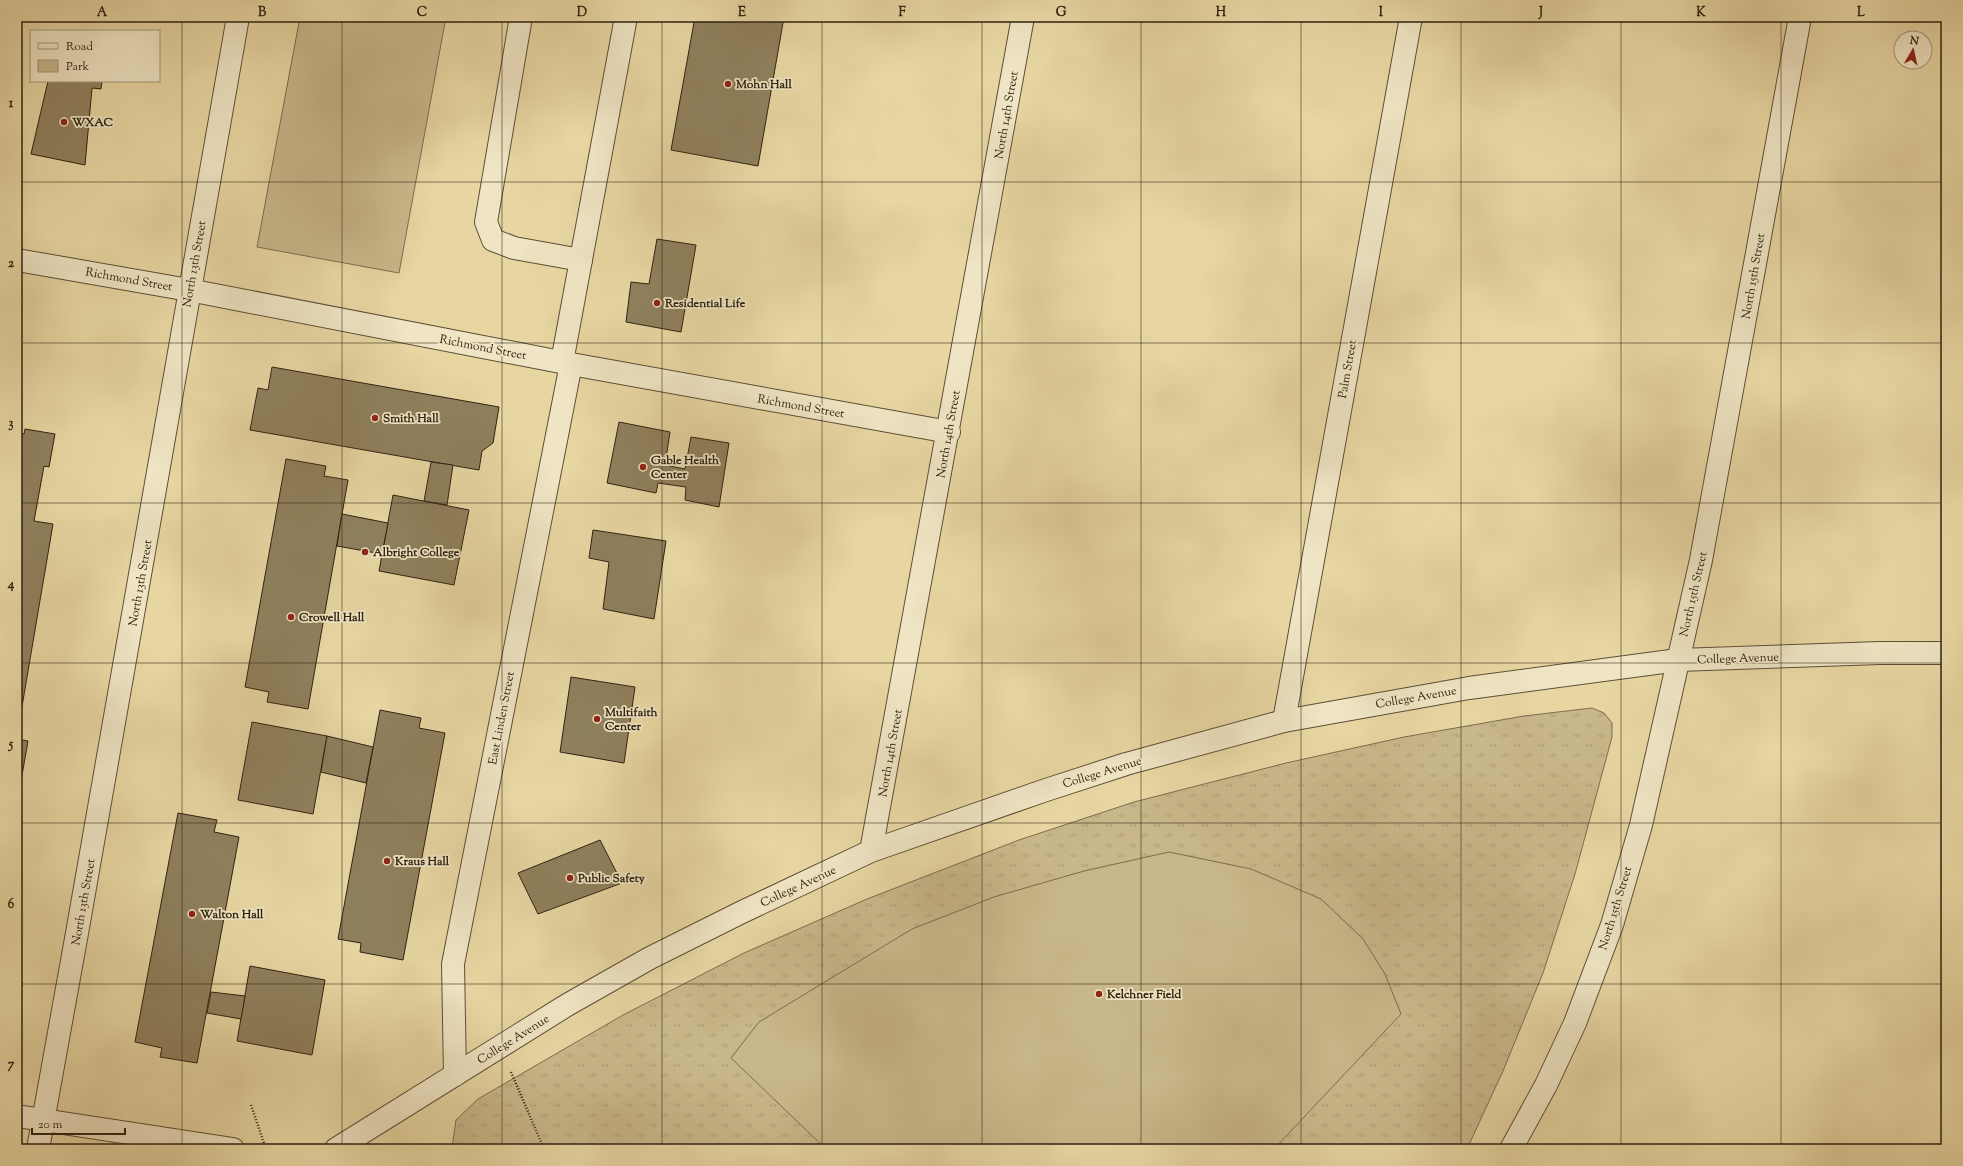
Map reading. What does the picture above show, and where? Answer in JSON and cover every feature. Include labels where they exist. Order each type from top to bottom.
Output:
[{"type":"street","name":"North 13th Street","points":[[38,1149],[136,606],[189,290],[238,17]]},
{"type":"street","points":[[521,17],[486,222],[493,240],[514,248],[581,260]]},
{"type":"street","name":"East Linden Street","points":[[455,1075],[453,964],[567,363],[581,260],[626,17]]},
{"type":"street","name":"North 14th Street","points":[[871,851],[949,432],[1023,17]]},
{"type":"street","name":"Palm Street","points":[[1284,721],[1411,17]]},
{"type":"street","name":"North 15th Street","points":[[1511,1149],[1546,1085],[1575,1023],[1612,925],[1641,825],[1701,560],[1800,17]]},
{"type":"street","name":"Richmond Street","points":[[17,260],[189,290],[567,363],[949,432]]},
{"type":"street","name":"College Avenue","points":[[336,1149],[499,1047],[650,958],[871,851],[1043,791],[1126,764],[1284,721],[1469,688],[1678,660],[1880,653],[1946,653]]},
{"type":"street","points":[[17,1116],[233,1149]]},
{"type":"path","points":[[499,1047],[544,1149]]},
{"type":"path","points":[[251,1105],[266,1149]]},
{"type":"green space","points":[[300,17],[446,17],[399,273],[257,247]]},
{"type":"green space","points":[[1592,708],[1604,713],[1612,723],[1612,737],[1575,874],[1543,973],[1503,1071],[1467,1149],[452,1148],[456,1120],[478,1099],[623,1015],[744,953],[867,899],[1019,840],[1134,802],[1286,763],[1404,737],[1524,716]]},
{"type":"green space","name":"Kelchner Field","points":[[1169,852],[1251,869],[1321,899],[1363,939],[1385,974],[1401,1014],[1274,1149],[826,1149],[731,1058],[759,1022],[912,929],[994,897],[1084,871]]},
{"type":"building","name":"Mohn Hall","points":[[695,17],[784,17],[758,166],[671,150]]},
{"type":"building","name":"WXAC","points":[[48,82],[102,82],[101,89],[92,88],[85,165],[31,154]]},
{"type":"building","name":"Residential Life","points":[[657,239],[696,245],[681,332],[626,322],[631,282],[649,284]]},
{"type":"building","name":"Smith Hall","points":[[272,367],[499,407],[493,443],[482,451],[479,470],[250,430],[258,388],[268,390]]},
{"type":"building","name":"Gable Health Center","points":[[619,422],[670,432],[665,465],[685,469],[691,437],[729,443],[719,507],[685,500],[686,487],[658,483],[656,493],[607,483]]},
{"type":"building","points":[[25,429],[55,434],[49,467],[44,466],[34,521],[53,524],[17,736],[17,433],[24,434]]},
{"type":"building","name":"Crowell Hall","points":[[286,459],[326,466],[324,476],[348,480],[308,709],[267,702],[269,692],[245,687]]},
{"type":"building","points":[[431,462],[453,465],[447,505],[424,501]]},
{"type":"building","points":[[393,495],[469,510],[454,585],[379,571]]},
{"type":"building","points":[[342,514],[388,523],[382,554],[337,546]]},
{"type":"building","points":[[593,530],[666,541],[654,619],[603,609],[609,562],[589,558]]},
{"type":"building","name":"Multifaith Center","points":[[571,677],[635,687],[624,763],[560,752]]},
{"type":"building","name":"Kraus Hall","points":[[380,710],[421,718],[419,728],[445,733],[403,960],[360,952],[361,943],[338,939]]},
{"type":"building","points":[[252,722],[327,736],[313,814],[238,800]]},
{"type":"building","points":[[327,736],[373,747],[366,783],[321,772]]},
{"type":"building","points":[[17,739],[28,741],[17,804]]},
{"type":"building","name":"Walton Hall","points":[[178,813],[217,820],[214,832],[239,837],[197,1063],[160,1057],[162,1048],[135,1042]]},
{"type":"building","name":"Public Safety","points":[[600,840],[622,883],[538,914],[518,873]]},
{"type":"building","points":[[250,966],[325,980],[312,1055],[237,1041]]},
{"type":"building","points":[[211,992],[245,996],[241,1019],[207,1013]]},
{"type":"place","name":"Mohn Hall","points":[[728,84]]},
{"type":"place","name":"WXAC","points":[[64,122]]},
{"type":"place","name":"Residential Life","points":[[657,303]]},
{"type":"place","name":"Smith Hall","points":[[375,418]]},
{"type":"place","name":"Gable Health Center","points":[[643,467]]},
{"type":"place","name":"Albright College","points":[[365,552]]},
{"type":"place","name":"Crowell Hall","points":[[291,617]]},
{"type":"place","name":"Multifaith Center","points":[[597,719]]},
{"type":"place","name":"Kraus Hall","points":[[387,861]]},
{"type":"place","name":"Public Safety","points":[[570,878]]},
{"type":"place","name":"Walton Hall","points":[[192,914]]},
{"type":"place","name":"Kelchner Field","points":[[1099,994]]}]
